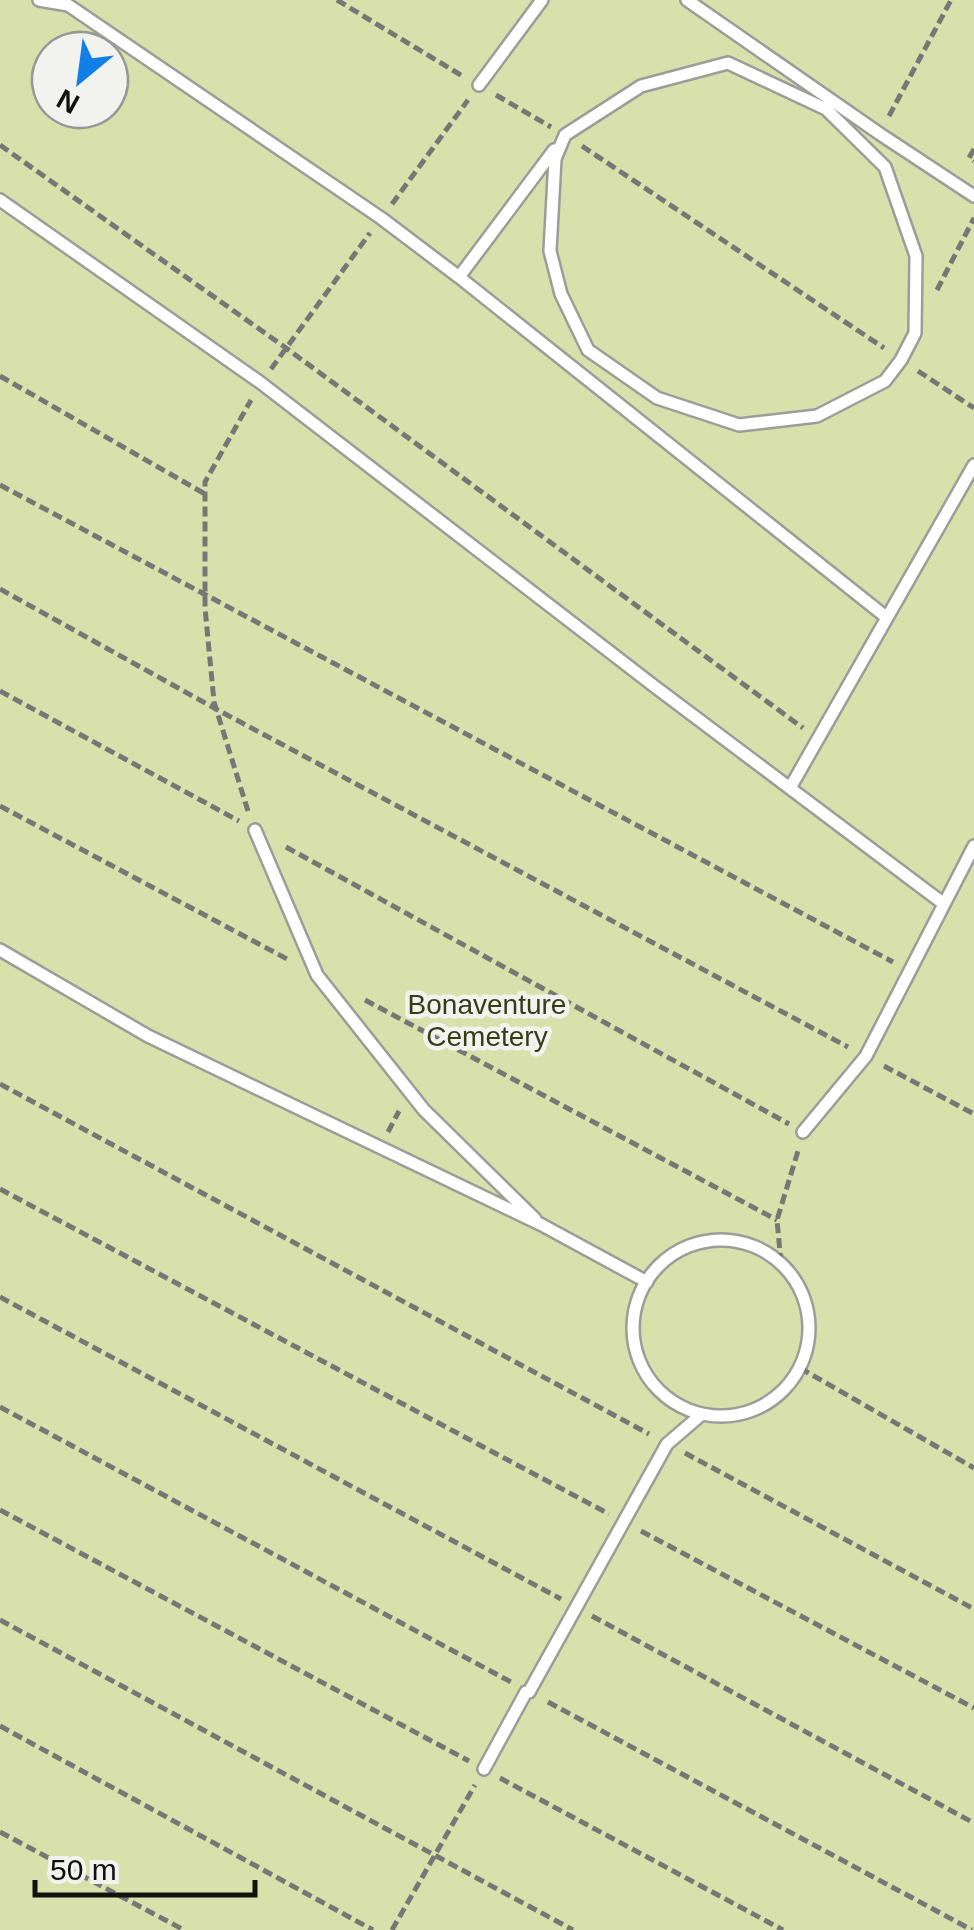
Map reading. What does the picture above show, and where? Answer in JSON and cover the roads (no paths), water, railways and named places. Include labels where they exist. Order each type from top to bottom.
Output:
[{"type":"lane","points":[[39,0],[68,5],[381,218],[886,617]]},
{"type":"lane","points":[[478,85],[542,0]]},
{"type":"lane","points":[[687,0],[974,196]]},
{"type":"lane","points":[[459,277],[565,135],[642,86],[728,63],[826,109],[885,168],[916,256],[915,333],[901,360],[884,381],[817,416],[739,425],[658,398],[588,350],[561,294],[550,251],[555,159],[565,135]]},
{"type":"lane","points":[[0,200],[261,383],[944,904]]},
{"type":"lane","points":[[790,788],[974,465]]},
{"type":"lane","points":[[254,830],[318,975],[424,1110],[542,1226]]},
{"type":"lane","points":[[803,1132],[866,1056],[974,846]]},
{"type":"lane","points":[[0,950],[148,1036],[542,1226],[646,1282]]},
{"type":"lane","points":[[728,1240],[756,1246],[781,1263],[804,1297],[810,1320],[808,1345],[800,1368],[784,1392],[760,1408],[731,1416],[702,1414],[674,1403],[652,1384],[638,1358],[632,1330],[637,1300],[646,1282],[672,1254],[698,1242],[728,1240]]},
{"type":"lane","points":[[484,1770],[667,1444],[702,1414]]},
{"type":"park label","name":"Bonaventure Cemetery","points":[[487,1020]]}]
